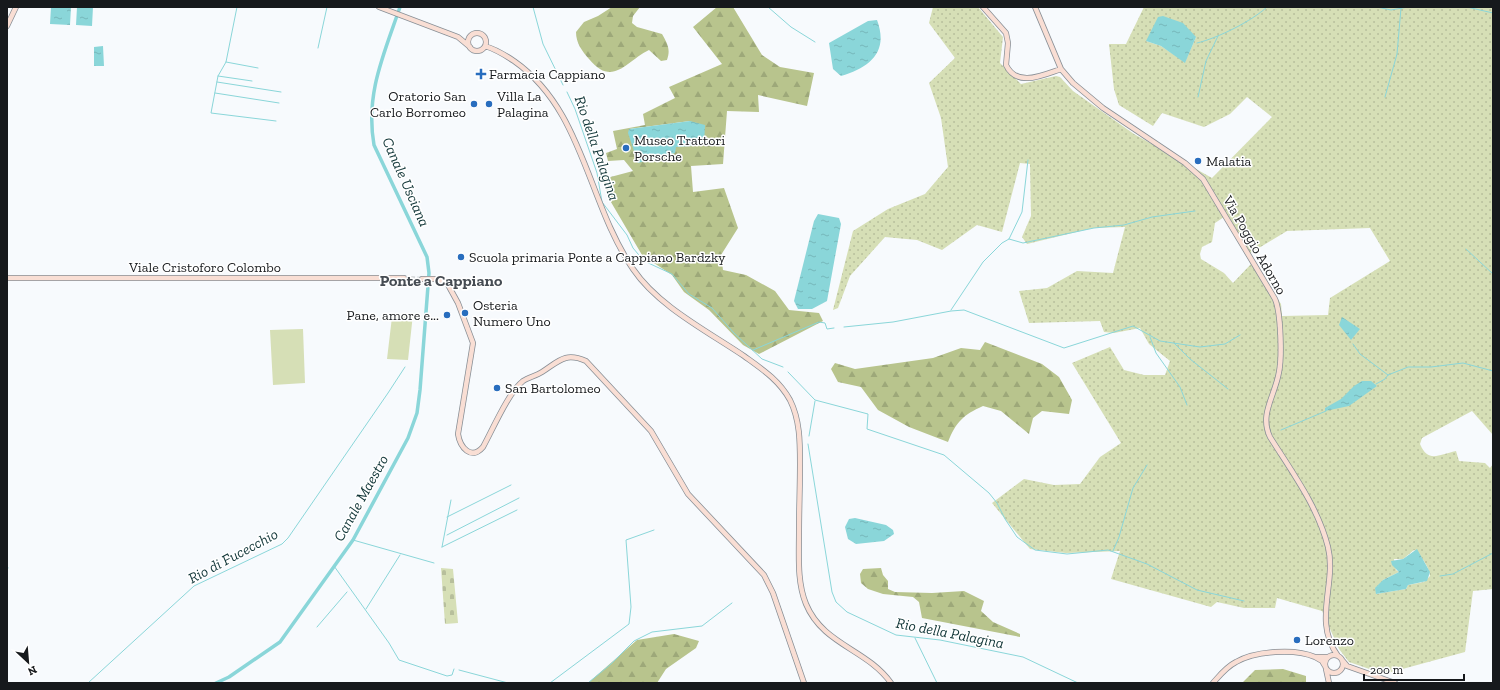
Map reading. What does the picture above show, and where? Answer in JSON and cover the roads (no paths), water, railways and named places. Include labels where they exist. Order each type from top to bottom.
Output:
[{"type":"street","points":[[7,26],[16,7]]},
{"type":"street","points":[[379,7],[458,37],[477,51],[483,49],[485,46],[486,40],[481,35],[476,34],[458,37]]},
{"type":"street","points":[[983,7],[1006,33],[1008,43],[1006,65],[1016,76],[1026,79],[1061,69],[1035,7]]},
{"type":"street","points":[[470,47],[469,41],[471,36]]},
{"type":"street","points":[[485,46],[506,56],[530,72],[553,100],[570,130],[622,252],[639,277],[671,307],[765,371],[774,379],[790,401],[795,412],[800,439],[799,562],[801,590],[806,605],[818,624],[836,641],[877,666],[891,683]]},
{"type":"street","name":"Via Poggio Adorno","points":[[1061,69],[1087,97],[1175,156],[1203,180],[1278,305],[1280,371],[1265,416],[1265,425],[1270,437],[1314,510],[1328,546],[1329,561],[1325,625],[1332,649],[1329,657]]},
{"type":"street","name":"Viale Cristoforo Colombo","points":[[7,278],[404,278]]},
{"type":"street","points":[[422,279],[436,279],[445,282],[450,287],[458,303],[473,343],[458,434],[461,446],[466,451],[471,453],[476,452],[483,447],[513,392],[524,380],[542,372],[558,360],[567,357],[577,357],[586,361],[594,367],[651,431],[688,494],[764,575],[772,593],[804,683]]},
{"type":"street","name":"Via Poggio Adorno","points":[[1330,641],[1338,656]]},
{"type":"street","points":[[1213,683],[1229,666],[1240,660],[1254,655],[1297,651],[1315,657],[1321,661],[1329,671],[1334,673]]},
{"type":"street","points":[[1315,657],[1338,656],[1348,666],[1395,683]]},
{"type":"street","points":[[1329,657],[1326,667],[1329,683]]},
{"type":"street","points":[[1340,670],[1342,660]]},
{"type":"street","points":[[1329,683],[1331,675],[1334,673],[1347,668],[1356,669]]},
{"type":"water","points":[[51,7],[71,7],[70,25],[50,24]]},
{"type":"water","points":[[77,7],[93,7],[92,26],[76,25]]},
{"type":"water","points":[[1163,16],[1183,23],[1196,37],[1185,63],[1161,46],[1146,41],[1158,17]]},
{"type":"water","points":[[877,20],[881,41],[879,49],[874,57],[861,68],[841,76],[833,69],[829,43],[868,21]]},
{"type":"water","points":[[103,46],[104,66],[94,66],[94,47]]},
{"type":"water","points":[[690,121],[705,125],[704,145],[676,147],[675,153],[638,163],[628,133],[629,129]]},
{"type":"water","points":[[818,214],[839,218],[841,224],[827,301],[812,309],[798,309],[794,301],[814,221]]},
{"type":"water","points":[[1342,317],[1360,329],[1351,340],[1339,325]]},
{"type":"water","points":[[1362,381],[1371,381],[1377,386],[1349,406],[1325,411],[1325,408],[1341,399],[1354,386]]},
{"type":"water","points":[[855,518],[886,525],[893,530],[894,534],[884,541],[856,544],[848,539],[845,527],[849,519]]},
{"type":"water","points":[[1417,549],[1430,572],[1427,581],[1408,585],[1406,589],[1376,594],[1375,588],[1383,580],[1399,572],[1392,565],[1391,561],[1403,559]]},
{"type":"waterway","points":[[237,7],[226,62],[218,76],[211,113],[276,121]]},
{"type":"waterway","points":[[318,48],[327,7]]},
{"type":"waterway","name":"Canale Maestro","points":[[216,683],[229,677],[280,642],[353,540],[408,438],[417,413],[429,273],[427,257],[374,145],[372,126],[374,91],[382,58],[400,7]]},
{"type":"waterway","name":"Rio della Palagina","points":[[533,7],[543,44],[563,85]]},
{"type":"waterway","points":[[768,7],[791,27],[815,42]]},
{"type":"waterway","points":[[1197,43],[1215,37],[1234,28],[1253,18],[1267,7]]},
{"type":"waterway","points":[[1377,7],[1391,10],[1408,7]]},
{"type":"waterway","points":[[1467,7],[1493,13]]},
{"type":"waterway","points":[[1385,97],[1397,54],[1401,8]]},
{"type":"waterway","points":[[1198,97],[1206,61],[1218,36]]},
{"type":"waterway","points":[[226,62],[258,68]]},
{"type":"waterway","points":[[218,76],[252,81]]},
{"type":"waterway","points":[[217,82],[281,92]]},
{"type":"waterway","name":"Rio della Palagina","points":[[567,92],[575,109],[597,173],[602,202],[627,235],[633,248],[644,261],[672,274],[689,294],[712,308],[734,333],[762,359],[783,367]]},
{"type":"waterway","points":[[215,93],[279,103]]},
{"type":"waterway","points":[[951,310],[983,262],[1002,243],[1009,239],[1022,212],[1028,160]]},
{"type":"waterway","points":[[1009,239],[1023,243],[1094,228],[1124,225],[1152,217],[1195,211]]},
{"type":"waterway","points":[[1466,249],[1493,274]]},
{"type":"waterway","points":[[844,327],[893,322],[964,310],[1064,348],[1133,326],[1160,341],[1200,347],[1225,344],[1240,335]]},
{"type":"waterway","points":[[753,350],[819,322],[825,323],[827,329],[834,328]]},
{"type":"waterway","points":[[1150,337],[1156,353],[1180,387],[1187,405]]},
{"type":"waterway","points":[[1174,343],[1190,359],[1228,389]]},
{"type":"waterway","points":[[1353,344],[1360,354],[1388,375]]},
{"type":"waterway","points":[[1376,384],[1385,379],[1388,375],[1408,367],[1431,367],[1463,363],[1493,371]]},
{"type":"waterway","name":"Rio di Fucecchio","points":[[88,683],[194,586],[282,544],[288,538],[405,367]]},
{"type":"waterway","points":[[788,372],[815,400],[868,414],[867,429],[944,455],[989,493],[997,503],[1005,519],[1017,537],[1035,550],[1067,554],[1108,550],[1147,564],[1197,590],[1244,601]]},
{"type":"waterway","name":"Rio della Palagina","points":[[809,436],[815,401]]},
{"type":"waterway","points":[[1281,430],[1326,411]]},
{"type":"waterway","name":"Rio della Palagina","points":[[808,444],[832,592],[836,602],[847,612],[896,635],[940,640],[1023,657],[1078,683]]},
{"type":"waterway","points":[[1113,551],[1119,537],[1133,488],[1147,465]]},
{"type":"waterway","points":[[447,517],[511,485]]},
{"type":"waterway","points":[[447,535],[519,498]]},
{"type":"waterway","points":[[442,547],[451,500]]},
{"type":"waterway","points":[[442,547],[517,510]]},
{"type":"waterway","points":[[550,683],[629,624],[631,607],[626,540],[654,530]]},
{"type":"waterway","points":[[353,540],[434,563]]},
{"type":"waterway","points":[[1440,576],[1453,574],[1493,553]]},
{"type":"waterway","points":[[366,609],[400,555]]},
{"type":"waterway","points":[[334,566],[389,643],[399,660],[447,676],[452,675],[454,669]]},
{"type":"waterway","points":[[317,627],[347,592]]},
{"type":"waterway","points":[[588,683],[611,664],[634,641],[652,632],[702,626],[732,603]]},
{"type":"waterway","points":[[915,638],[937,683]]},
{"type":"waterway","points":[[459,670],[508,683]]},
{"type":"tunnel","points":[[404,278],[422,279]]},
{"type":"place","name":"Farmacia Cappiano","points":[[481,74]]},
{"type":"place","name":"Oratorio San Carlo Borromeo","points":[[474,104]]},
{"type":"place","name":"Villa La Palagina","points":[[489,104]]},
{"type":"place","name":"Museo Trattori Porsche","points":[[626,148]]},
{"type":"place","name":"Malatia","points":[[1198,161]]},
{"type":"place","name":"Scuola primaria Ponte a Cappiano Bardzky","points":[[461,257]]},
{"type":"place","name":"Osteria Numero Uno","points":[[465,313]]},
{"type":"place","name":"Pane, amore e...","points":[[447,315]]},
{"type":"place","name":"San Bartolomeo","points":[[497,388]]},
{"type":"place","name":"Lorenzo","points":[[1297,640]]},
{"type":"district","name":"Ponte a Cappiano","points":[[441,280]]},
{"type":"water label","name":"Canale Usciana","points":[[406,182]]}]
